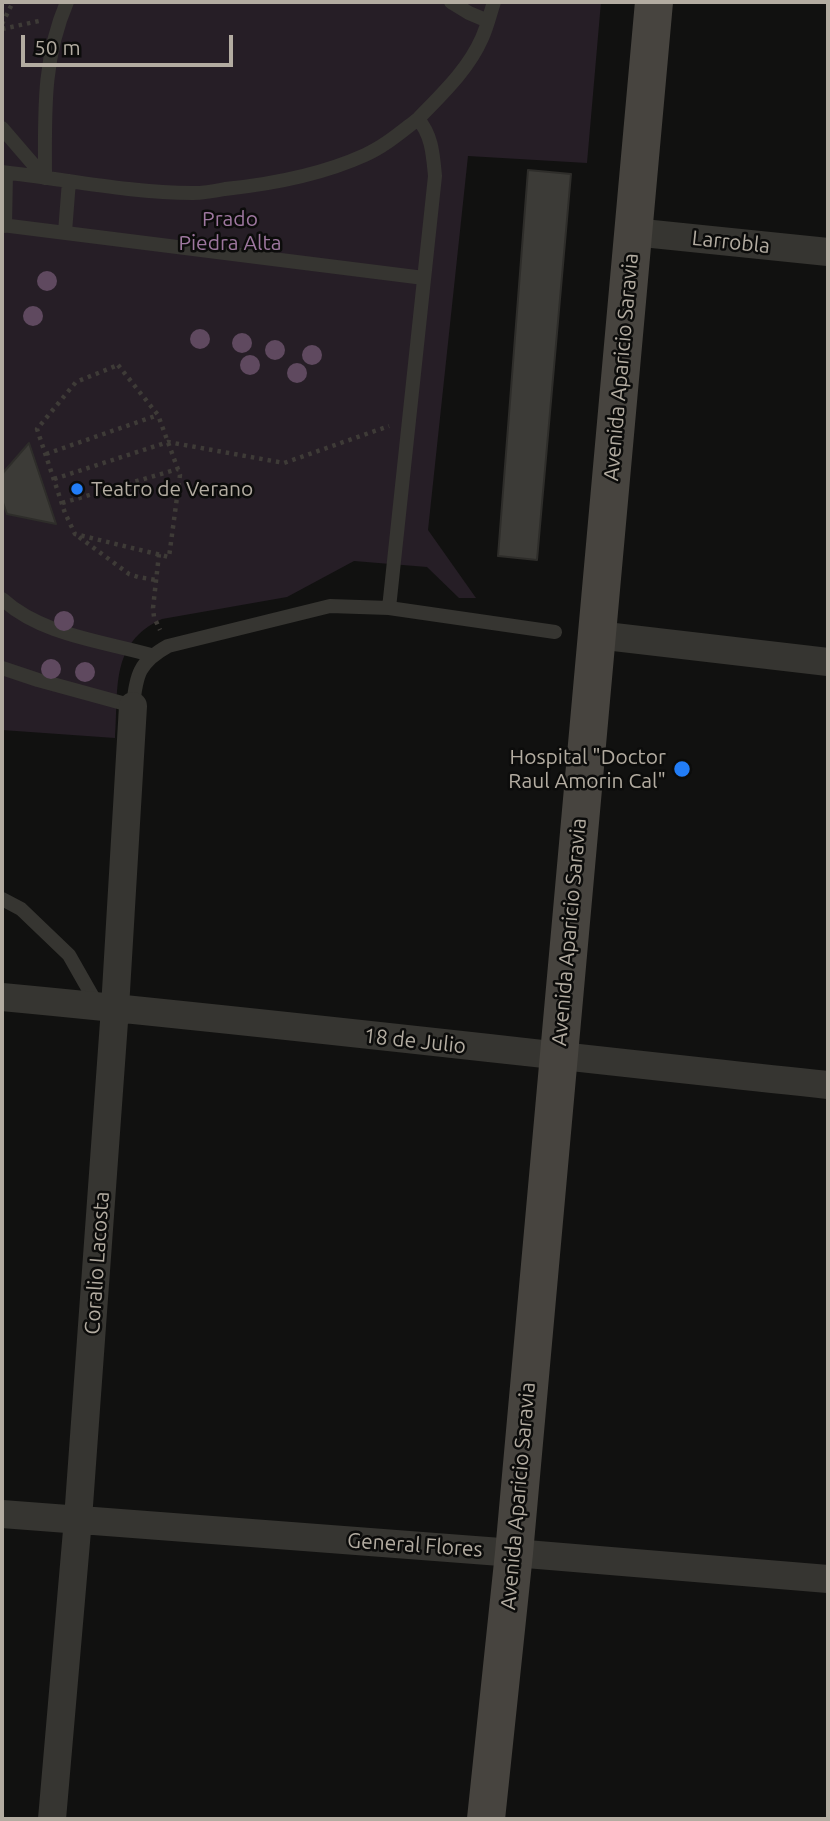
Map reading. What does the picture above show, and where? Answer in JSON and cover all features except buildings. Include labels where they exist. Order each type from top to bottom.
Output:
[{"type":"street","name":"Avenida Aparicio Saravia","points":[[486,1819],[514,1553],[654,2]]},
{"type":"street","name":"Larrobla","points":[[633,232],[828,253]]},
{"type":"street","points":[[597,635],[828,662]]},
{"type":"street","name":"Coralio Lacosta","points":[[52,1819],[78,1519],[106,1007],[133,706]]},
{"type":"street","name":"18 de Julio","points":[[2,997],[828,1085]]},
{"type":"street","name":"General Flores","points":[[2,1514],[828,1579]]},
{"type":"lane","points":[[45,178],[44,98],[50,52],[67,2]]},
{"type":"lane","points":[[451,2],[488,21]]},
{"type":"lane","points":[[424,278],[4,226],[4,173],[145,190],[195,193],[298,178],[321,171],[367,154],[418,119],[468,63],[482,37],[494,2]]},
{"type":"lane","points":[[389,608],[435,176],[427,130],[418,119]]},
{"type":"lane","points":[[2,128],[45,178]]},
{"type":"lane","points":[[65,232],[69,181]]},
{"type":"lane","points":[[2,599],[38,624],[151,655]]},
{"type":"lane","points":[[2,668],[133,706],[135,686],[141,670],[151,655],[167,646],[330,606],[389,608],[555,632]]},
{"type":"lane","points":[[2,900],[21,909],[69,955],[106,1007]]},
{"type":"path","points":[[2,26],[13,2]]},
{"type":"path","points":[[2,26],[61,16]]},
{"type":"path","points":[[75,534],[169,556],[180,475],[158,415],[118,365],[76,382],[37,429],[65,513],[75,534],[129,574],[156,580]]},
{"type":"path","points":[[46,454],[158,415]]},
{"type":"path","points":[[54,479],[168,442],[284,463],[409,418]]},
{"type":"path","points":[[62,503],[178,469]]},
{"type":"path","points":[[159,554],[154,617],[167,646]]},
{"type":"green space","name":"Prado Piedra Alta","points":[[2,2],[601,2],[587,163],[468,156],[428,530],[476,598],[459,598],[427,567],[354,561],[287,597],[162,619],[145,629],[133,641],[120,670],[115,738],[2,730]]},
{"type":"place","name":"Teatro de Verano","points":[[77,489]]},
{"type":"place","name":"Hospital \"Doctor Raul Amorin Cal\"","points":[[682,769]]}]
